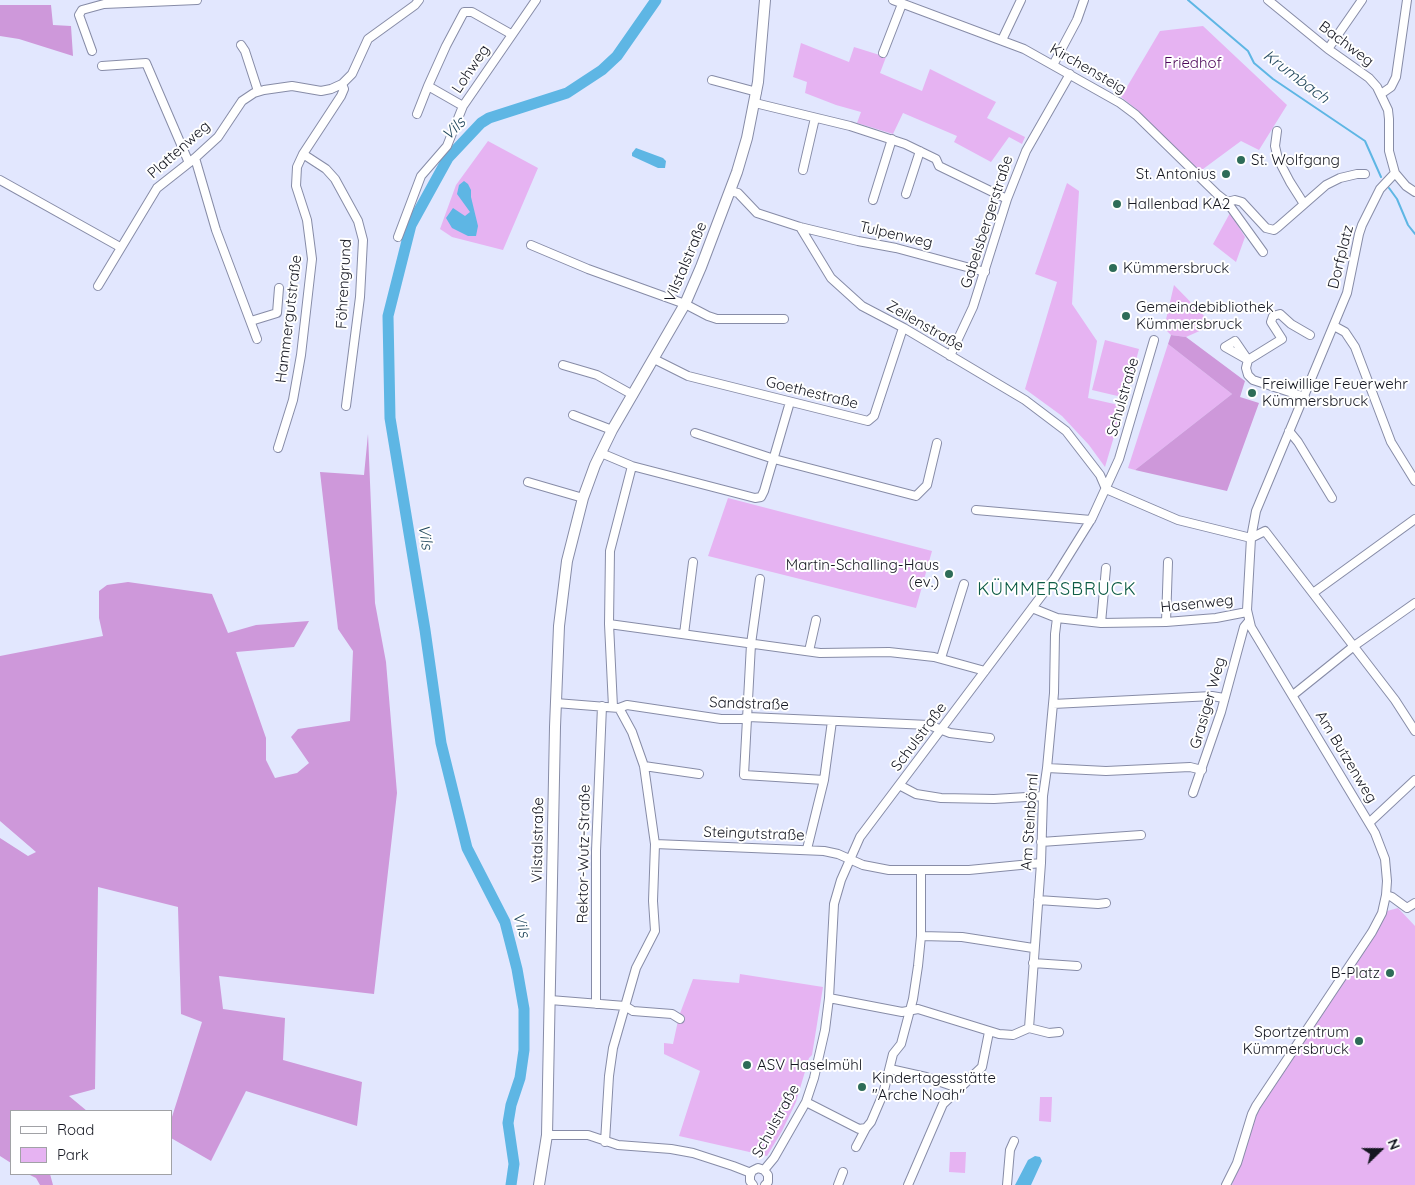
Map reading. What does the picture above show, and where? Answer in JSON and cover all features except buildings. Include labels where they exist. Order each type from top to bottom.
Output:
[{"type":"main road","name":"Vilstalstraße","points":[[539,1185],[547,1135],[556,703],[559,626],[567,561],[583,498],[601,453],[612,430],[685,304],[730,190],[747,138],[755,103],[765,0]]},
{"type":"street","points":[[92,51],[79,16],[82,10],[104,4],[197,0]]},
{"type":"street","name":"Hammergutstraße","points":[[278,448],[292,400],[301,355],[312,259],[307,220],[296,186],[297,167],[303,154],[342,96],[344,89],[342,84],[352,74],[368,40],[419,0]]},
{"type":"street","name":"Lohweg","points":[[398,237],[421,176],[447,146],[463,106],[536,0]]},
{"type":"street","name":"Kirchensteig","points":[[893,0],[1024,49],[1120,103],[1136,115],[1202,180],[1228,202],[1263,252]]},
{"type":"street","points":[[1002,40],[1021,0]]},
{"type":"street","points":[[1053,64],[1077,20],[1084,0]]},
{"type":"street","name":"Bachweg","points":[[1268,0],[1328,49],[1369,78],[1381,94]]},
{"type":"street","points":[[1328,49],[1362,0]]},
{"type":"street","points":[[1407,0],[1396,77],[1390,87],[1381,94],[1390,119],[1389,151],[1392,176],[1415,192]]},
{"type":"street","points":[[883,53],[902,4]]},
{"type":"street","points":[[418,114],[446,46],[464,12],[472,12],[511,34]]},
{"type":"street","points":[[241,45],[245,51],[258,91]]},
{"type":"street","points":[[102,66],[146,63],[192,161],[258,339]]},
{"type":"street","name":"Gabelsbergerstraße","points":[[950,356],[973,307],[1007,198],[1026,151],[1070,74]]},
{"type":"street","points":[[712,80],[757,92]]},
{"type":"street","name":"Plattenweg","points":[[98,286],[156,188],[192,161],[218,137],[242,101],[258,91],[277,87],[292,86],[321,91],[331,90],[342,84]]},
{"type":"street","points":[[428,86],[463,106]]},
{"type":"street","points":[[755,103],[850,126],[892,139],[936,159],[939,166],[1007,198]]},
{"type":"street","points":[[803,170],[815,118]]},
{"type":"street","points":[[1276,130],[1278,159],[1304,204]]},
{"type":"street","points":[[873,200],[892,139]]},
{"type":"street","points":[[906,194],[920,151]]},
{"type":"street","name":"Föhrengrund","points":[[303,154],[326,169],[335,179],[358,221],[363,240],[360,297],[346,406]]},
{"type":"street","points":[[1228,202],[1235,200],[1242,202],[1266,228],[1274,230],[1326,185],[1340,178],[1365,174]]},
{"type":"street","name":"Dorfplatz","points":[[1334,326],[1347,292],[1359,234],[1380,189],[1392,176]]},
{"type":"street","points":[[0,180],[120,247]]},
{"type":"street","points":[[730,190],[738,193],[757,213],[800,227]]},
{"type":"street","name":"Tulpenweg","points":[[800,227],[896,248],[985,272]]},
{"type":"street","name":"Zeilenstraße","points":[[800,227],[831,278],[862,306],[1025,400],[1066,431],[1100,475],[1106,489]]},
{"type":"street","points":[[530,244],[588,269],[685,304],[717,319],[784,319]]},
{"type":"street","points":[[251,321],[277,313],[280,288]]},
{"type":"street","points":[[1282,339],[1271,322],[1272,316],[1280,314],[1291,324],[1310,335]]},
{"type":"street","points":[[1291,324],[1282,339],[1248,360],[1246,370],[1250,378],[1304,397]]},
{"type":"street","points":[[1334,326],[1344,332],[1355,347],[1391,442],[1415,482]]},
{"type":"street","name":"Am Butzenweg","points":[[1226,1185],[1237,1163],[1256,1106],[1372,932],[1382,913],[1388,881],[1385,859],[1370,822],[1251,627],[1247,612],[1251,538],[1255,517],[1334,326]]},
{"type":"street","name":"Goethestraße","points":[[654,359],[688,376],[868,421],[872,419],[903,328]]},
{"type":"street","name":"Schulstraße","points":[[764,1170],[774,1158],[806,1102],[821,1050],[829,998],[834,904],[841,880],[860,837],[1054,579],[1091,520],[1119,459],[1154,340]]},
{"type":"street","points":[[563,365],[597,375],[633,395]]},
{"type":"street","points":[[601,453],[632,466],[755,498],[761,497],[790,402]]},
{"type":"street","points":[[573,415],[612,430]]},
{"type":"street","points":[[1289,432],[1298,442],[1332,498]]},
{"type":"street","points":[[695,433],[774,459],[916,496],[927,485],[937,443]]},
{"type":"street","points":[[605,1142],[613,1048],[636,968],[655,931],[653,901],[655,844],[644,766],[632,732],[616,707],[609,624],[610,551],[632,466]]},
{"type":"street","points":[[528,482],[583,498]]},
{"type":"street","points":[[1106,489],[1178,520],[1251,538],[1264,531]]},
{"type":"street","points":[[976,510],[1091,520]]},
{"type":"street","points":[[1255,517],[1396,700],[1415,730]]},
{"type":"street","points":[[1313,592],[1415,519]]},
{"type":"street","points":[[684,634],[693,562]]},
{"type":"street","points":[[1166,622],[1168,562]]},
{"type":"street","points":[[1101,623],[1106,568]]},
{"type":"street","points":[[760,579],[751,644],[744,775],[824,780]]},
{"type":"street","points":[[941,658],[964,584]]},
{"type":"street","points":[[1293,695],[1354,646],[1415,603]]},
{"type":"street","name":"Hasenweg","points":[[1032,608],[1057,618],[1101,623],[1166,622],[1216,618],[1247,612]]},
{"type":"street","name":"Am Steinbörnl","points":[[1029,1028],[1041,863],[1043,796],[1053,704],[1057,618]]},
{"type":"street","points":[[809,651],[816,620]]},
{"type":"street","name":"Grasiger Weg","points":[[1193,793],[1224,698],[1244,626],[1249,621]]},
{"type":"street","points":[[609,624],[820,653],[889,652],[941,658],[985,672]]},
{"type":"street","points":[[1053,704],[1212,696],[1224,698]]},
{"type":"street","name":"Sandstraße","points":[[556,703],[616,707],[627,705],[721,719],[742,719],[748,717],[929,725],[950,733],[990,738]]},
{"type":"street","name":"Rektor-Wutz-Straße","points":[[596,1004],[596,851],[602,706]]},
{"type":"street","points":[[807,849],[824,780],[832,721]]},
{"type":"street","points":[[644,766],[699,774]]},
{"type":"street","points":[[1047,768],[1106,771],[1190,767],[1202,770]]},
{"type":"street","points":[[1370,822],[1415,780]]},
{"type":"street","points":[[900,786],[916,794],[941,798],[1043,796]]},
{"type":"street","points":[[1042,842],[1140,835]]},
{"type":"street","name":"Steingutstraße","points":[[655,844],[807,849],[824,851],[863,865],[889,870],[969,870],[1041,863]]},
{"type":"street","points":[[856,1147],[871,1122],[883,1094],[893,1054],[901,1044],[910,1010],[921,936],[921,871]]},
{"type":"street","points":[[1386,895],[1407,908],[1415,903]]},
{"type":"street","points":[[1038,900],[1098,904],[1106,902]]},
{"type":"street","points":[[921,936],[962,937],[1034,948]]},
{"type":"street","points":[[1033,963],[1077,966]]},
{"type":"street","points":[[829,998],[902,1012],[918,1009],[989,1032],[1013,1035],[1029,1028],[1049,1033],[1059,1032]]},
{"type":"street","points":[[550,1000],[625,1006],[633,1011],[672,1014],[680,1019]]},
{"type":"street","points":[[908,1185],[943,1104],[982,1067],[989,1032]]},
{"type":"street","points":[[890,1069],[926,1077],[958,1088]]},
{"type":"street","points":[[806,1102],[859,1128],[866,1128]]},
{"type":"street","points":[[547,1135],[588,1135],[618,1145],[671,1149],[693,1153],[750,1173]]},
{"type":"street","points":[[1007,1185],[1010,1150],[1014,1141]]},
{"type":"street","points":[[752,1185],[749,1178],[750,1173],[755,1169],[764,1170],[768,1175],[768,1184]]},
{"type":"street","points":[[838,1185],[843,1172]]},
{"type":"green space","name":"Friedhof","points":[[1203,26],[1287,105],[1259,150],[1241,141],[1199,172],[1135,108],[1121,97],[1160,31]]},
{"type":"green space","points":[[801,43],[849,62],[854,47],[886,57],[880,73],[922,91],[930,69],[996,102],[987,118],[1025,137],[1022,144],[1009,137],[991,162],[954,142],[957,136],[903,113],[893,134],[857,123],[861,112],[805,93],[807,82],[793,77]]},
{"type":"green space","points":[[488,141],[538,168],[503,250],[452,237],[440,229],[456,185]]},
{"type":"green space","points":[[1067,183],[1079,191],[1072,304],[1097,341],[1088,398],[1123,406],[1105,467],[1089,445],[1062,416],[1025,389],[1057,282],[1035,274]]},
{"type":"green space","points":[[1230,213],[1245,237],[1236,262],[1213,244]]},
{"type":"green space","points":[[1174,285],[1213,325],[1186,337],[1171,335],[1164,328]]},
{"type":"green space","points":[[1105,340],[1139,349],[1126,398],[1092,390]]},
{"type":"green space","points":[[1168,344],[1232,394],[1135,470],[1128,468]]},
{"type":"green space","points":[[728,498],[932,551],[916,608],[708,556]]},
{"type":"green space","name":"Sportzentrum Kümmersbruck","points":[[1398,908],[1415,926],[1415,1185],[1232,1185],[1252,1120],[1278,1077],[1377,931],[1387,911]]},
{"type":"green space","name":"ASV Haselmühl","points":[[740,974],[823,987],[812,1055],[809,1058],[796,1102],[767,1156],[679,1136],[700,1071],[664,1054],[664,1043],[673,1044],[679,1016],[693,979],[739,983]]},
{"type":"green space","points":[[1040,1097],[1052,1097],[1051,1122],[1039,1121]]},
{"type":"green space","points":[[950,1152],[966,1152],[965,1173],[949,1172]]},
{"type":"shaded area","points":[[0,5],[51,5],[53,25],[71,26],[73,56],[19,39],[0,36]]},
{"type":"shaded area","points":[[1171,335],[1186,337],[1245,381],[1240,397],[1259,403],[1227,491],[1135,470],[1232,394],[1168,344]]},
{"type":"shaded area","points":[[368,434],[375,603],[386,662],[397,793],[374,994],[219,976],[223,1009],[285,1018],[283,1060],[362,1082],[357,1126],[246,1091],[211,1161],[172,1139],[172,1117],[202,1022],[181,1014],[178,907],[98,887],[95,1089],[69,1096],[86,1110],[10,1110],[10,1162],[0,1156],[0,838],[28,856],[36,852],[0,821],[0,656],[103,636],[99,618],[99,591],[107,585],[128,582],[212,594],[228,633],[256,625],[309,621],[294,647],[236,652],[266,738],[266,760],[275,778],[297,773],[309,763],[291,737],[298,729],[350,721],[353,651],[338,629],[320,472],[364,475]]},
{"type":"shaded area","points":[[30,1175],[50,1175],[53,1185],[40,1185],[36,1178]]},
{"type":"water","points":[[636,148],[663,158],[666,161],[665,168],[658,168],[632,156]]},
{"type":"water","points":[[464,181],[471,190],[478,226],[476,236],[468,236],[452,228],[446,218],[453,208],[465,216],[470,212],[457,194],[459,185]]},
{"type":"water","points":[[1035,1156],[1040,1157],[1042,1161],[1031,1185],[1015,1185],[1028,1160]]},
{"type":"waterway","name":"Vils","points":[[511,1185],[514,1164],[508,1123],[511,1105],[520,1078],[524,1050],[524,1009],[517,969],[505,922],[467,848],[441,743],[425,630],[390,418],[388,316],[411,225],[448,158],[481,123],[489,118],[567,93],[602,70],[617,56],[656,0]]},
{"type":"waterway","name":"Krumbach","points":[[1188,0],[1248,51],[1254,63],[1273,79],[1365,141],[1381,177]]},
{"type":"waterway","name":"Krumbach","points":[[1389,188],[1397,199],[1408,225],[1415,234]]},
{"type":"place","name":"St. Wolfgang","points":[[1241,160]]},
{"type":"place","name":"St. Antonius","points":[[1226,174]]},
{"type":"place","name":"Hallenbad KA2","points":[[1117,204]]},
{"type":"place","name":"Kümmersbruck","points":[[1113,268]]},
{"type":"place","name":"Gemeindebibliothek Kümmersbruck","points":[[1126,316]]},
{"type":"place","name":"Freiwillige Feuerwehr Kümmersbruck","points":[[1252,393]]},
{"type":"place","name":"Martin-Schalling-Haus (ev.)","points":[[949,574]]},
{"type":"place","name":"B-Platz","points":[[1390,973]]},
{"type":"place","name":"Sportzentrum Kümmersbruck","points":[[1359,1041]]},
{"type":"place","name":"ASV Haselmühl","points":[[747,1065]]},
{"type":"place","name":"Kindertagesstätte \"Arche Noah\"","points":[[862,1087]]},
{"type":"district","name":"KÜMMERSBRUCK","points":[[1057,590]]}]
